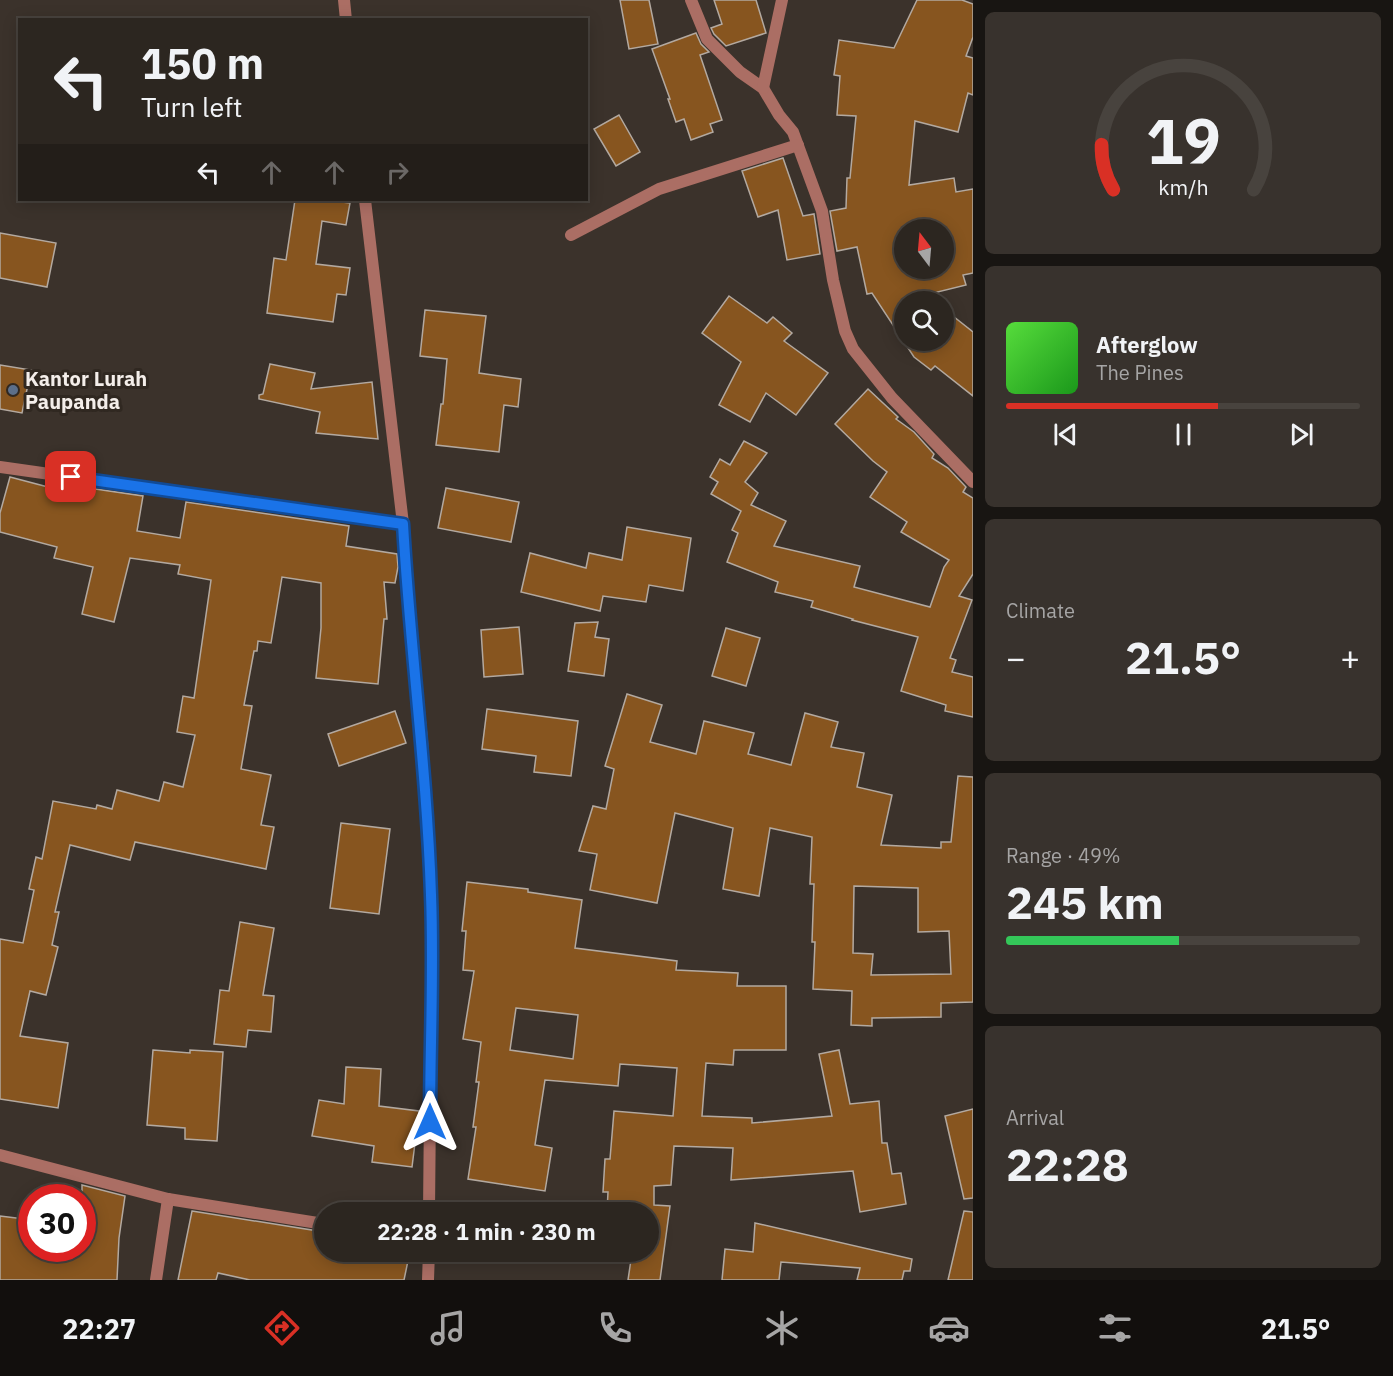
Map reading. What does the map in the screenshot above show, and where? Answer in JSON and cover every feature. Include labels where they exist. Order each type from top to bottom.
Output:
[{"type":"street","points":[[344,0],[346,18]]},
{"type":"street","points":[[691,0],[707,39],[740,72],[763,88],[779,115],[793,132],[822,211],[833,280],[845,331],[854,349],[892,398],[973,482]]},
{"type":"street","points":[[763,88],[782,0]]},
{"type":"street","points":[[571,235],[659,189],[798,145]]},
{"type":"street","points":[[365,201],[403,524],[408,602],[422,740],[432,896],[429,1202]]},
{"type":"street","points":[[0,467],[403,524]]},
{"type":"street","points":[[0,1155],[168,1198],[314,1222]]},
{"type":"street","points":[[156,1280],[168,1198]]},
{"type":"street","points":[[428,1280],[429,1262]]},
{"type":"building","points":[[620,0],[649,0],[658,44],[629,49]]},
{"type":"building","points":[[714,0],[756,0],[766,33],[726,46],[711,28],[722,24]]},
{"type":"building","points":[[917,0],[962,0],[973,4],[973,37],[966,56],[973,58],[973,95],[968,93],[958,132],[915,121],[909,185],[954,178],[956,192],[973,189],[973,273],[963,275],[966,285],[941,291],[894,291],[894,327],[872,293],[867,294],[857,247],[837,251],[830,211],[846,208],[847,178],[850,178],[856,116],[837,115],[840,76],[834,75],[839,40],[894,48]]},
{"type":"building","points":[[696,33],[701,44],[709,52],[700,55],[722,120],[710,124],[713,132],[691,140],[684,119],[676,122],[652,49]]},
{"type":"building","points":[[619,115],[640,152],[616,166],[594,129]]},
{"type":"building","points":[[783,158],[803,216],[814,214],[820,254],[787,260],[778,210],[758,217],[742,171]]},
{"type":"building","points":[[295,201],[350,203],[346,225],[322,221],[316,264],[350,268],[346,295],[337,294],[333,322],[267,313],[274,258],[286,260]]},
{"type":"building","points":[[0,233],[56,243],[47,287],[0,278]]},
{"type":"building","points":[[729,296],[767,323],[773,317],[792,333],[784,341],[828,373],[796,415],[766,393],[750,422],[719,405],[741,362],[702,333]]},
{"type":"building","points":[[425,310],[486,316],[479,373],[521,379],[518,407],[504,405],[499,452],[436,445],[447,359],[420,356]]},
{"type":"building","points":[[954,317],[973,332],[973,396],[935,366],[931,370],[910,351],[954,351]]},
{"type":"building","points":[[270,364],[315,373],[311,389],[372,382],[378,439],[316,433],[320,412],[259,399],[259,395],[263,394]]},
{"type":"building","name":"Kantor Lurah Paupanda","points":[[0,365],[31,370],[22,413],[0,409]]},
{"type":"building","points":[[868,389],[898,417],[896,419],[914,432],[934,454],[932,458],[948,468],[966,487],[963,492],[973,498],[973,574],[959,596],[972,600],[950,658],[956,660],[952,672],[973,677],[973,717],[945,711],[946,705],[901,691],[918,637],[811,607],[813,601],[775,592],[778,582],[727,562],[738,533],[732,530],[741,511],[711,494],[718,482],[710,477],[720,459],[730,465],[744,441],[767,453],[745,482],[758,493],[751,505],[786,521],[774,546],[860,566],[854,587],[930,607],[944,567],[949,560],[901,532],[907,522],[870,497],[887,472],[835,424]]},
{"type":"building","points":[[10,477],[67,492],[68,485],[143,496],[137,531],[180,538],[186,502],[349,526],[346,546],[397,554],[398,567],[395,583],[384,582],[387,619],[384,619],[378,684],[316,678],[321,628],[321,583],[282,577],[271,643],[258,641],[244,705],[252,706],[241,769],[271,775],[261,825],[274,827],[266,869],[135,842],[130,860],[70,845],[55,912],[59,912],[52,945],[58,947],[46,995],[30,991],[20,1036],[68,1043],[58,1108],[0,1099],[0,939],[23,943],[34,890],[29,889],[36,857],[42,859],[53,801],[96,809],[97,805],[112,809],[117,790],[159,801],[164,782],[183,787],[195,735],[177,732],[183,696],[194,698],[211,580],[178,574],[180,565],[130,558],[114,622],[82,614],[93,567],[54,558],[57,547],[0,532],[0,513]]},
{"type":"building","points":[[446,488],[519,502],[511,542],[438,528]]},
{"type":"building","points":[[627,527],[691,538],[683,591],[649,585],[646,602],[603,596],[600,611],[521,592],[530,553],[586,568],[589,553],[622,560]]},
{"type":"building","points":[[598,622],[595,637],[609,639],[604,676],[568,671],[575,623]]},
{"type":"building","points":[[519,627],[523,674],[484,677],[481,630]]},
{"type":"building","points":[[726,628],[760,638],[746,686],[712,676]]},
{"type":"building","points":[[627,694],[662,705],[650,742],[696,754],[704,721],[754,733],[748,754],[791,765],[805,713],[838,722],[831,747],[864,753],[857,787],[892,795],[881,845],[941,848],[941,842],[951,842],[958,776],[973,777],[973,1002],[941,1003],[941,1017],[872,1018],[872,1026],[851,1025],[852,991],[813,989],[814,884],[810,884],[812,837],[770,828],[759,896],[723,889],[733,828],[675,813],[657,903],[590,890],[597,854],[579,851],[593,806],[606,809],[614,769],[605,766]],"holes":[[[854,886],[918,888],[918,932],[949,931],[951,974],[871,975],[873,954],[853,953]]]},
{"type":"building","points":[[487,709],[578,721],[571,776],[534,772],[536,756],[482,749]]},
{"type":"building","points":[[395,711],[406,743],[339,766],[328,734]]},
{"type":"building","points":[[341,823],[390,829],[379,914],[330,908]]},
{"type":"building","points":[[467,882],[528,889],[528,892],[582,900],[575,948],[677,961],[676,970],[738,973],[737,986],[786,986],[786,1050],[734,1050],[733,1065],[706,1063],[702,1116],[752,1118],[752,1123],[832,1116],[819,1054],[839,1050],[850,1104],[879,1101],[882,1143],[887,1143],[892,1174],[901,1173],[906,1204],[860,1212],[853,1171],[731,1180],[733,1148],[674,1146],[671,1185],[654,1186],[654,1202],[608,1202],[608,1192],[603,1192],[605,1159],[610,1159],[614,1111],[673,1116],[677,1068],[620,1064],[618,1086],[545,1080],[535,1145],[552,1148],[545,1191],[468,1179],[476,1127],[473,1127],[481,1042],[463,1039],[474,971],[463,970],[466,931],[462,931]],"holes":[[[516,1008],[578,1015],[573,1059],[510,1050]]]},
{"type":"building","points":[[240,922],[274,928],[263,995],[274,996],[271,1032],[248,1030],[246,1047],[214,1044],[220,990],[229,991]]},
{"type":"building","points":[[153,1050],[190,1053],[190,1050],[223,1052],[217,1141],[185,1139],[185,1128],[147,1125]]},
{"type":"building","points":[[346,1067],[381,1069],[379,1106],[419,1111],[412,1167],[372,1162],[374,1146],[312,1136],[319,1100],[344,1104]]},
{"type":"building","points":[[973,1109],[973,1198],[964,1199],[945,1116]]},
{"type":"building","points":[[96,1189],[125,1196],[119,1238],[117,1280],[0,1280],[0,1216],[18,1218],[18,1262],[96,1262]]},
{"type":"building","points":[[659,1205],[670,1206],[660,1280],[628,1280],[631,1262],[659,1262]]},
{"type":"building","points":[[192,1211],[314,1230],[314,1262],[408,1262],[404,1280],[250,1280],[218,1273],[216,1280],[178,1280]]},
{"type":"building","points":[[964,1211],[973,1212],[973,1280],[948,1280]]},
{"type":"building","points":[[755,1223],[912,1259],[910,1271],[904,1271],[902,1280],[857,1280],[860,1268],[781,1262],[779,1280],[722,1280],[725,1249],[753,1252]]},
{"type":"place","name":"Kantor Lurah Paupanda","points":[[13,390]]},
{"type":"route","points":[[71,477],[403,524],[408,602],[422,740],[432,896],[430,1122]]}]
